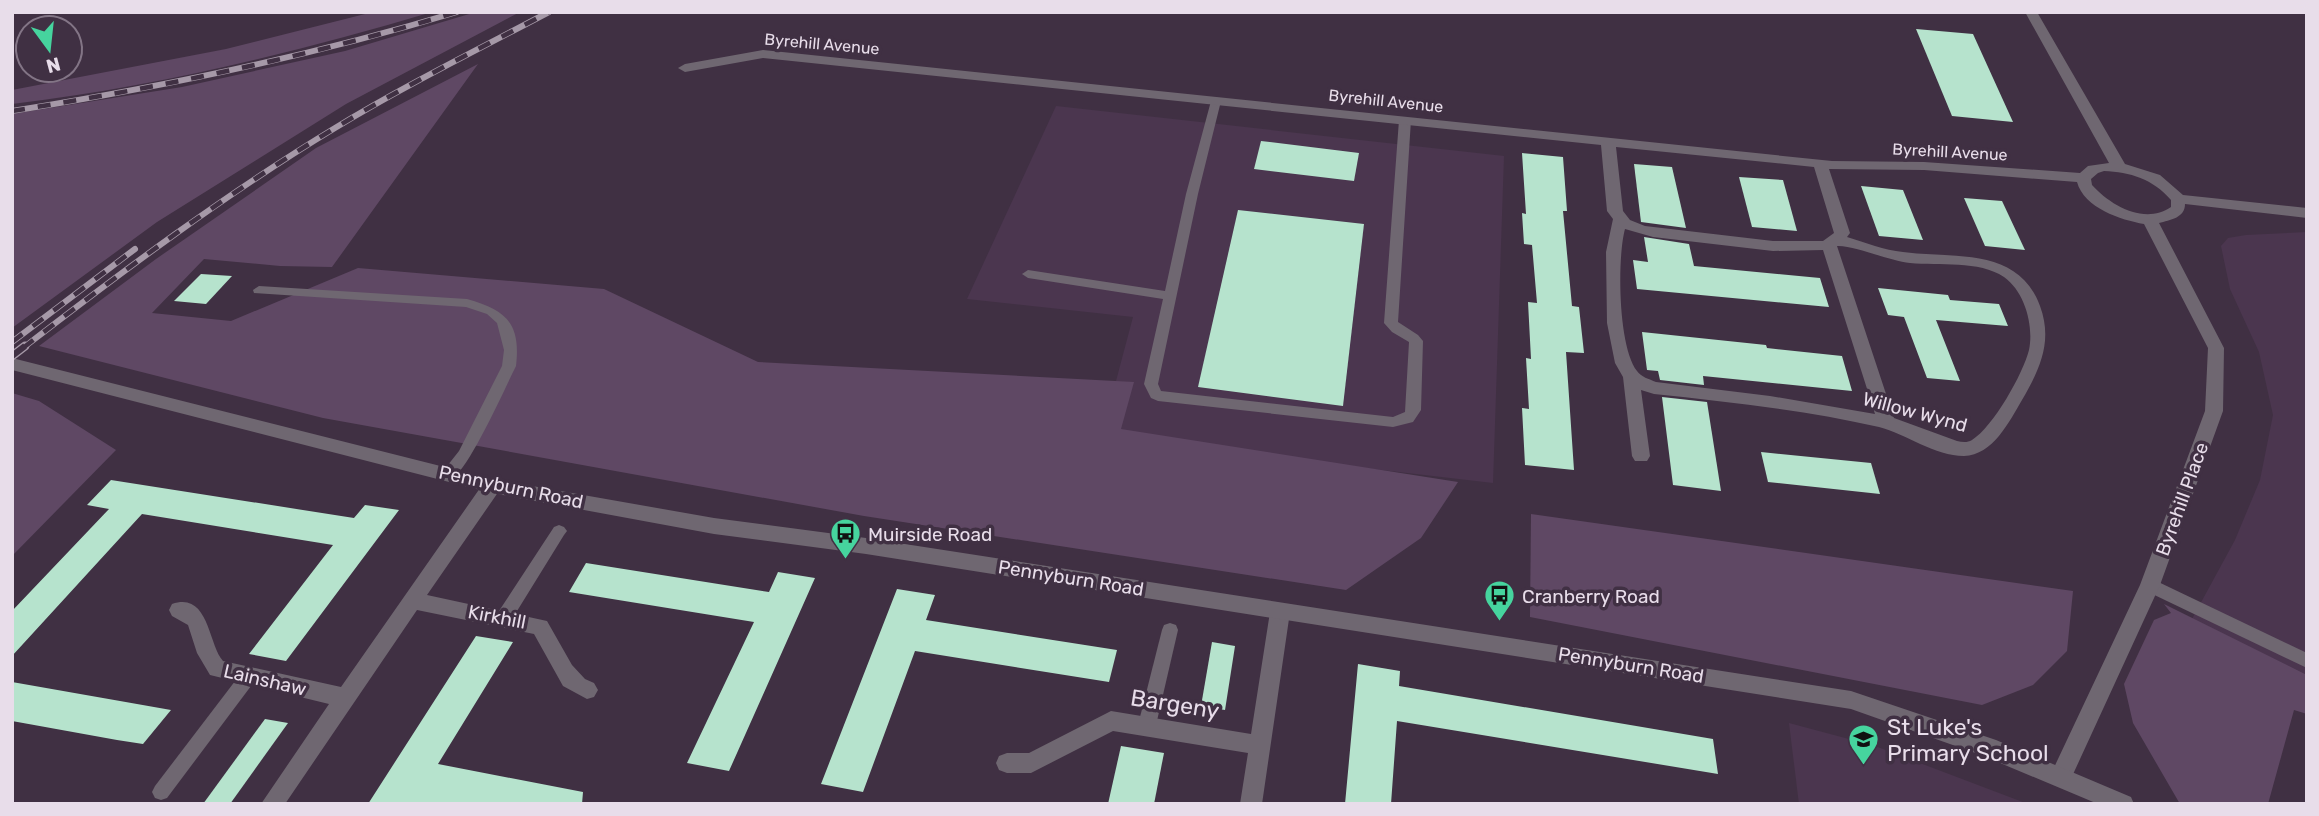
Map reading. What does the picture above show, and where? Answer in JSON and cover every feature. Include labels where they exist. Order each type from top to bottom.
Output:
[{"type":"street","points":[[2031,12],[2119,167]]},
{"type":"street","name":"Byrehill Avenue","points":[[685,68],[763,54],[1820,163],[1924,166],[2084,178]]},
{"type":"street","points":[[1608,141],[1615,211],[1620,220],[1614,233],[1612,267],[1615,313],[1624,363],[1630,376],[1641,456]]},
{"type":"street","points":[[1820,163],[1842,233],[1834,242],[1887,423]]},
{"type":"street","points":[[2119,167],[2153,177],[2172,190],[2178,199],[2178,209],[2173,215],[2149,219],[2132,216],[2102,204],[2091,195],[2085,186],[2084,178],[2093,169],[2119,167]]},
{"type":"street","points":[[2178,199],[2307,213]]},
{"type":"street","name":"Byrehill Place","points":[[2061,776],[2150,586],[2214,411],[2216,348],[2149,219]]},
{"type":"street","name":"Willow Wynd","points":[[1620,220],[1631,227],[1659,232],[1816,247],[1834,242],[1896,256],[1983,263],[2014,276],[2027,294],[2035,316],[2038,346],[2021,387],[1993,429],[1978,445],[1969,450],[1955,448],[1887,423],[1784,405],[1654,388],[1630,376]]},
{"type":"street","name":"Pennyburn Road","points":[[22,367],[492,486],[714,526],[866,546],[1851,700],[1945,729],[2123,804]]},
{"type":"street","points":[[272,804],[492,486]]},
{"type":"street","name":"Kirkhill","points":[[414,601],[540,627],[546,633],[567,677],[579,688],[587,690]]},
{"type":"street","name":"Lainshaw","points":[[179,610],[198,620],[211,664],[217,669],[346,698]]},
{"type":"street","points":[[1251,804],[1280,612]]},
{"type":"street","name":"Bargeny","points":[[1007,763],[1031,762],[1111,721],[1260,745]]},
{"type":"lane","points":[[1216,101],[1190,201],[1151,384],[1156,394],[1163,397],[1393,422],[1412,416],[1415,410],[1416,341],[1412,335],[1395,328],[1391,323],[1405,120]]},
{"type":"lane","points":[[1028,274],[1171,296]]},
{"type":"lane","points":[[259,290],[447,301],[492,310],[503,321],[510,337],[509,366],[464,454],[447,475]]},
{"type":"lane","points":[[503,619],[559,531]]},
{"type":"lane","points":[[2150,586],[2307,661]]},
{"type":"lane","points":[[1147,725],[1170,630]]},
{"type":"lane","points":[[161,792],[248,677]]},
{"type":"shaded area","points":[[373,12],[432,12],[224,67],[119,88],[12,104],[12,90],[43,84],[84,84],[84,76],[226,49]]},
{"type":"shaded area","points":[[476,12],[520,12],[346,104],[157,222],[12,328],[12,114],[182,87],[345,51]]},
{"type":"shaded area","points":[[478,64],[332,267],[280,266],[204,259],[152,313],[231,321],[358,268],[604,289],[758,362],[1134,382],[1121,429],[1458,482],[1421,538],[1346,590],[864,516],[323,418],[39,346],[156,259],[316,148]]},
{"type":"shaded area","points":[[1056,106],[1504,156],[1493,483],[1108,438],[1116,381],[1133,317],[967,299]]},
{"type":"shaded area","points":[[2307,232],[2307,675],[2192,619],[2235,540],[2260,480],[2273,415],[2259,352],[2230,289],[2221,246],[2228,238],[2246,235]]},
{"type":"shaded area","points":[[12,393],[39,401],[116,450],[12,556]]},
{"type":"shaded area","points":[[1531,514],[2073,591],[2067,651],[2033,685],[1982,705],[1530,617]]},
{"type":"shaded area","points":[[2164,604],[2307,675],[2307,714],[2294,710],[2268,804],[2180,804],[2133,723],[2124,684],[2154,620],[2171,613]]},
{"type":"shaded area","name":"St Luke's Primary School","points":[[1789,723],[1875,746],[2028,804],[1799,804]]},
{"type":"building","points":[[1916,29],[1973,34],[2013,122],[1952,116]]},
{"type":"building","points":[[1261,141],[1359,153],[1354,181],[1254,169]]},
{"type":"building","points":[[1522,153],[1563,157],[1567,211],[1563,211],[1572,306],[1579,307],[1584,353],[1566,352],[1574,470],[1525,465],[1522,408],[1529,409],[1526,358],[1531,359],[1528,302],[1537,303],[1532,245],[1524,244],[1522,213],[1526,214]]},
{"type":"building","points":[[1634,164],[1672,167],[1686,228],[1641,222]]},
{"type":"building","points":[[1739,177],[1783,180],[1797,231],[1752,227]]},
{"type":"building","points":[[1861,186],[1903,190],[1923,240],[1879,236]]},
{"type":"building","points":[[1964,198],[2002,201],[2025,250],[1985,246]]},
{"type":"building","points":[[1238,210],[1364,224],[1343,406],[1198,387]]},
{"type":"building","points":[[1644,237],[1689,244],[1694,266],[1820,278],[1829,307],[1637,289],[1633,260],[1648,262]]},
{"type":"building","points":[[201,274],[232,276],[206,304],[174,301]]},
{"type":"building","points":[[1878,288],[1948,295],[1950,300],[1999,304],[2008,326],[1936,320],[1960,381],[1927,378],[1904,317],[1888,315]]},
{"type":"building","points":[[1642,332],[1842,356],[1852,391],[1703,376],[1704,385],[1660,380],[1658,371],[1647,370]]},
{"type":"building","points":[[1662,397],[1707,402],[1721,491],[1673,485]]},
{"type":"building","points":[[1761,452],[1871,463],[1880,494],[1768,482]]},
{"type":"building","points":[[111,480],[354,518],[365,505],[399,510],[286,661],[249,654],[333,545],[142,514],[12,656],[12,611],[109,509],[87,505]]},
{"type":"building","points":[[586,563],[769,592],[778,572],[815,578],[729,771],[687,763],[754,622],[569,592]]},
{"type":"building","points":[[897,589],[935,595],[926,620],[1117,650],[1109,682],[915,651],[863,792],[821,784]]},
{"type":"building","points":[[476,636],[513,642],[438,764],[583,792],[582,804],[368,804]]},
{"type":"building","points":[[1212,642],[1235,646],[1225,710],[1201,706]]},
{"type":"building","points":[[1358,664],[1400,671],[1399,686],[1713,739],[1718,774],[1397,721],[1391,804],[1345,804]]},
{"type":"building","points":[[12,682],[171,710],[143,744],[117,740],[12,721]]},
{"type":"building","points":[[265,719],[288,723],[230,804],[203,804]]},
{"type":"building","points":[[1121,746],[1164,753],[1154,804],[1108,804]]},
{"type":"railway","points":[[12,111],[125,92],[236,69],[347,43],[457,12]]},
{"type":"railway","points":[[23,348],[176,233],[294,153],[387,97],[549,12]]},
{"type":"railway","points":[[12,342],[135,249]]},
{"type":"railway","points":[[12,356],[25,346]]},
{"type":"place","name":"Muirside Road","points":[[845,561]]},
{"type":"place","name":"Cranberry Road","points":[[1499,623]]},
{"type":"place","name":"St Luke's Primary School","points":[[1864,767]]}]
